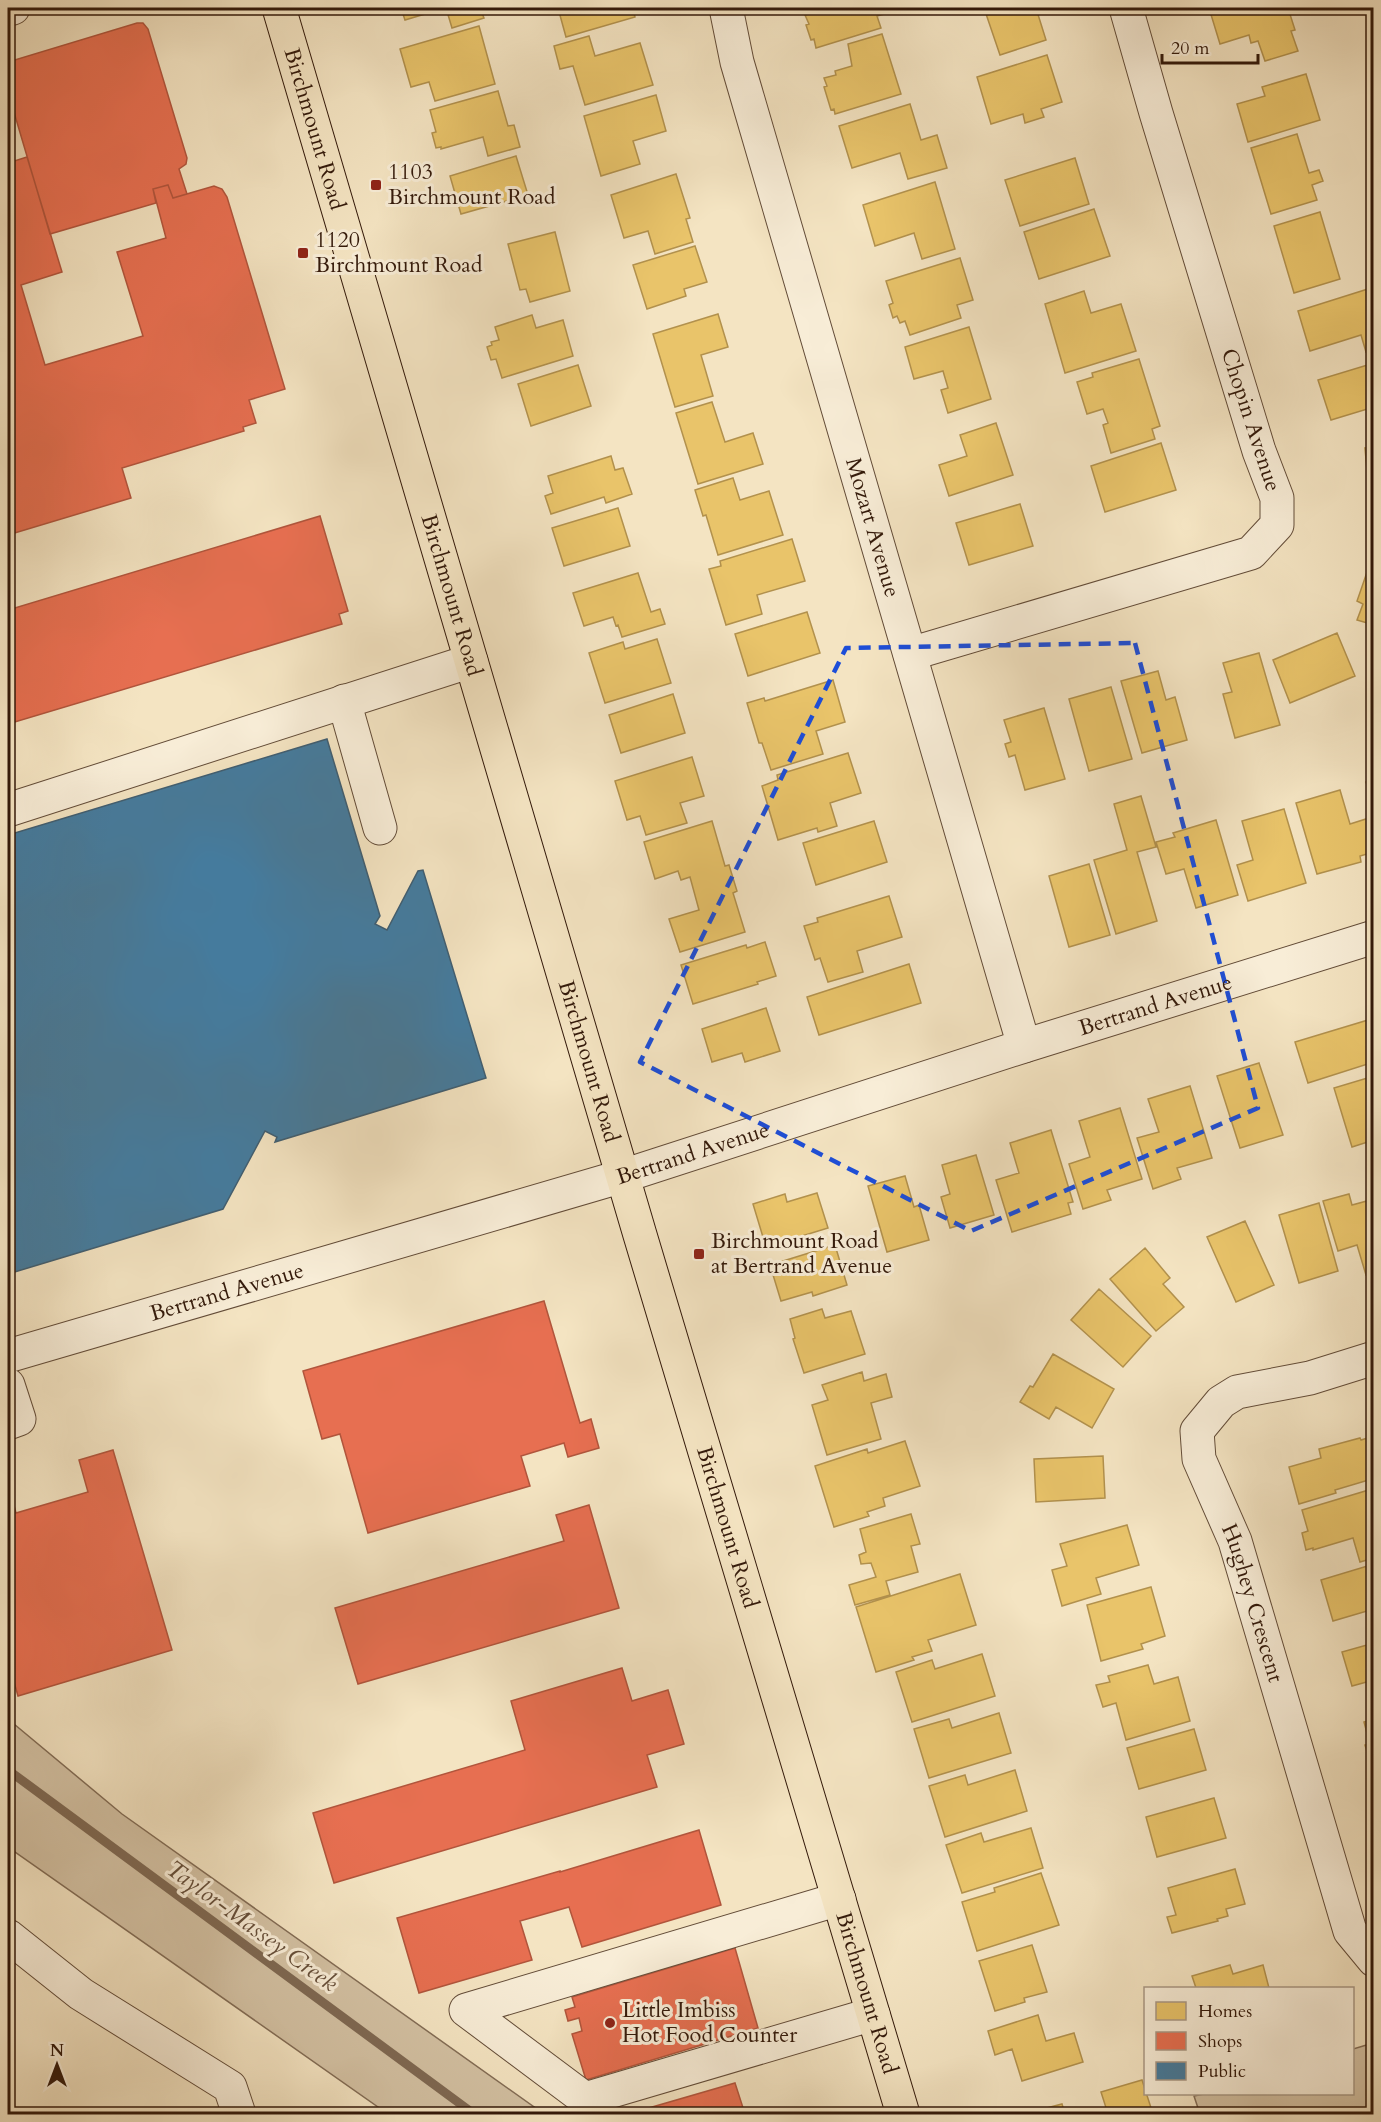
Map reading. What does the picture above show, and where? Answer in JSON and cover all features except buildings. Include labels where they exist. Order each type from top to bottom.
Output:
[{"type":"main road","name":"Birchmount Road","points":[[279,8],[623,1176],[903,2115]]},
{"type":"street","points":[[8,9],[13,8]]},
{"type":"street","name":"Mozart Avenue","points":[[726,8],[737,62],[1024,1046]]},
{"type":"street","name":"Chopin Avenue","points":[[910,654],[1251,553],[1277,525],[1277,498],[1252,429],[1126,8]]},
{"type":"street","points":[[8,810],[471,661]]},
{"type":"street","points":[[344,701],[380,828]]},
{"type":"street","name":"Bertrand Avenue","points":[[8,1356],[623,1176],[1024,1046],[1374,937]]},
{"type":"street","name":"Hughey Crescent","points":[[1374,1358],[1310,1378],[1237,1392],[1221,1402],[1197,1431],[1199,1459],[1235,1541],[1350,1931],[1374,1960]]},
{"type":"street","points":[[8,1384],[19,1419],[8,1423]]},
{"type":"street","points":[[839,1899],[466,2010],[585,2099],[873,2014]]},
{"type":"street","points":[[8,1936],[81,1994],[230,2087],[239,2115]]},
{"type":"highlighted area","points":[[1135,643],[1258,1108],[971,1231],[640,1062],[846,648]]},
{"type":"shaded area","points":[[8,1719],[122,1814],[544,2114],[388,2114],[8,1847]]},
{"type":"shaded area","points":[[1373,2043],[1373,2114],[1200,2114],[1194,2096],[1199,2095],[1354,2095],[1354,2049]]},
{"type":"waterway","name":"Taylor-Massey Creek","points":[[8,1770],[474,2114]]},
{"type":"place","name":"1103 Birchmount Road","points":[[376,185]]},
{"type":"place","name":"1120 Birchmount Road","points":[[303,253]]},
{"type":"place","name":"Birchmount Road at Bertrand Avenue","points":[[699,1254]]},
{"type":"place","name":"Little Imbiss Hot Food Counter","points":[[610,2023]]}]
